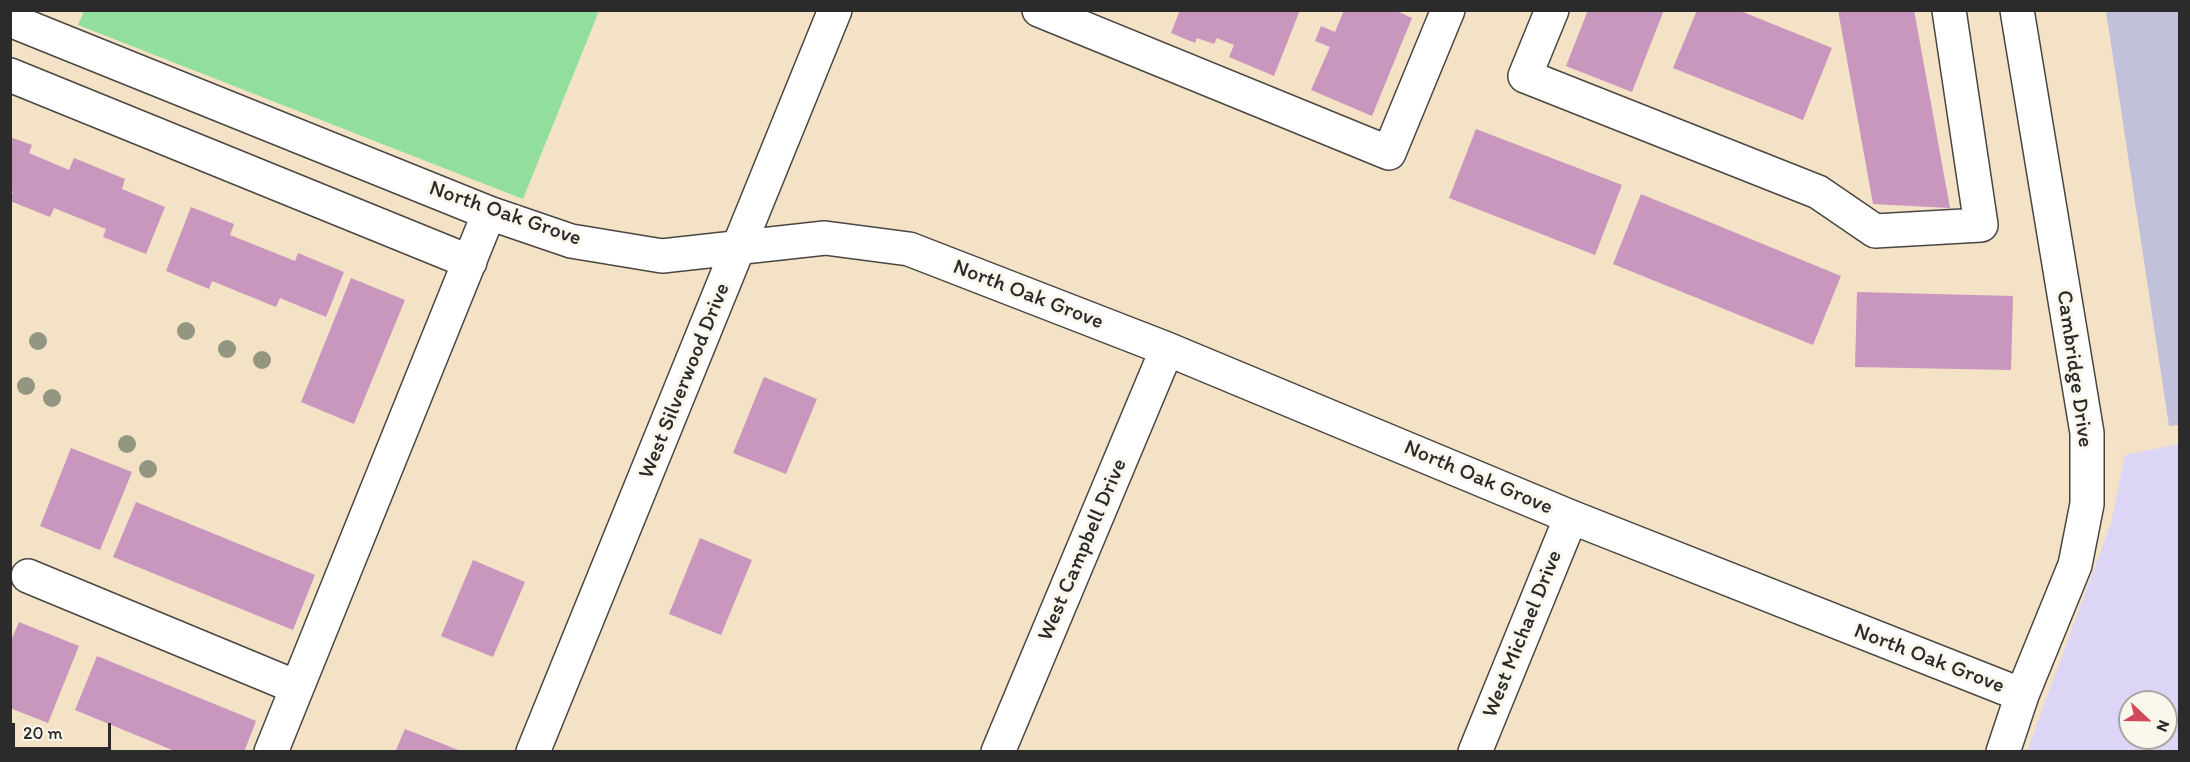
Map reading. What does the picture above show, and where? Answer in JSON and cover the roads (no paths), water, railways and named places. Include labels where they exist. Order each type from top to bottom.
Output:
[{"type":"street","name":"West Silverwood Drive","points":[[533,752],[835,10]]},
{"type":"street","points":[[1039,10],[1389,153],[1448,10]]},
{"type":"street","points":[[1552,10],[1526,76],[1818,192],[1875,231],[1981,225],[1949,10]]},
{"type":"street","name":"Cambridge Drive","points":[[2003,752],[2022,695],[2075,565],[2087,504],[2087,433],[2017,10]]},
{"type":"street","name":"North Oak Grove","points":[[10,20],[489,213],[571,241],[662,256],[825,238],[909,249],[1167,349],[1571,517],[2022,695]]},
{"type":"street","points":[[10,75],[470,262]]},
{"type":"street","points":[[271,752],[489,213]]},
{"type":"street","name":"West Campbell Drive","points":[[998,752],[1167,349]]},
{"type":"street","name":"West Michael Drive","points":[[1475,752],[1571,517]]},
{"type":"street","points":[[28,576],[296,687]]}]
